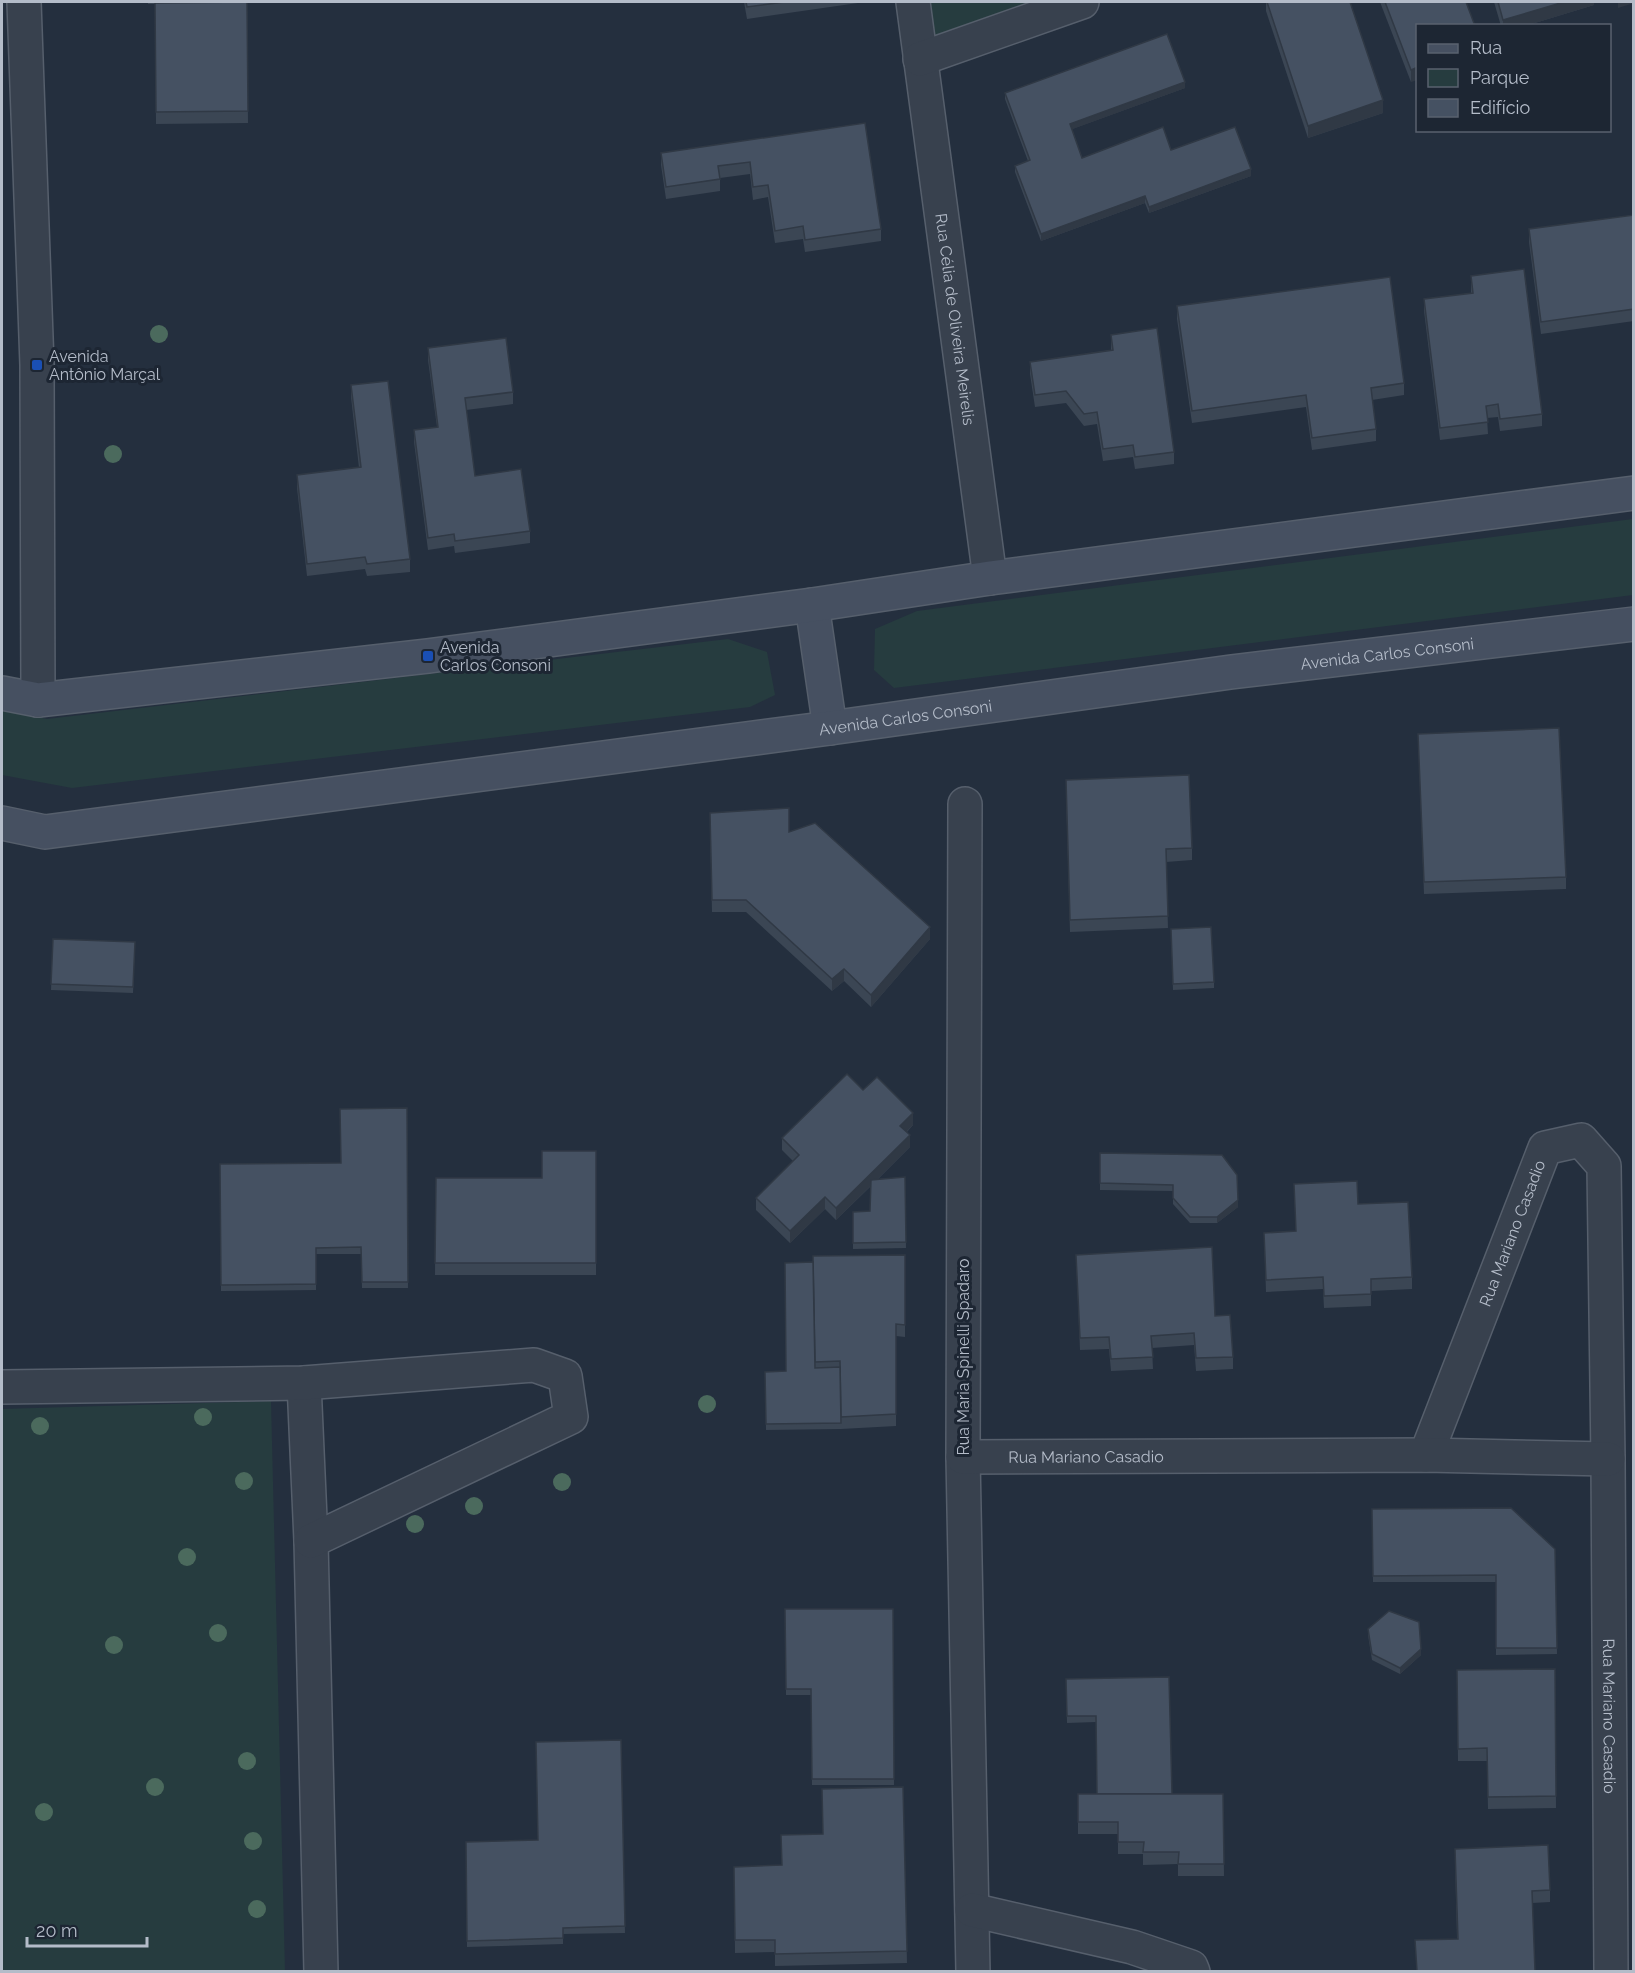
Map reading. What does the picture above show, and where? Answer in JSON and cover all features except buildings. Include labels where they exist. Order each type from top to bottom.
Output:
[{"type":"main road","points":[[2,693],[38,700],[428,656],[812,605],[990,578],[1634,493]]},
{"type":"main road","points":[[812,605],[830,728]]},
{"type":"main road","name":"Avenida Carlos Consoni","points":[[2,823],[45,832],[1232,672],[1634,624]]},
{"type":"street","points":[[24,2],[37,365],[38,700]]},
{"type":"street","name":"Rua Célia de Oliveira Meirelis","points":[[913,2],[990,578]]},
{"type":"street","points":[[920,59],[1076,2]]},
{"type":"street","name":"Rua Maria Spinelli Spadaro","points":[[965,804],[963,1457],[973,1971]]},
{"type":"street","name":"Rua Mariano Casadio","points":[[1426,1455],[1545,1148],[1581,1140],[1604,1166],[1611,1971]]},
{"type":"street","points":[[2,1387],[303,1383],[534,1365],[565,1376],[571,1417],[311,1541]]},
{"type":"street","points":[[303,1383],[311,1541],[321,1971]]},
{"type":"street","name":"Rua Mariano Casadio","points":[[963,1457],[1426,1455],[1608,1459]]},
{"type":"street","points":[[972,1910],[1132,1947],[1191,1967],[1193,1971]]},
{"type":"green space","points":[[919,2],[1064,2],[924,50]]},
{"type":"green space","points":[[1633,519],[1633,595],[894,688],[874,670],[875,629],[917,611]]},
{"type":"green space","points":[[728,639],[767,652],[775,695],[750,707],[72,788],[2,775],[2,710],[47,719]]},
{"type":"green space","points":[[271,1401],[285,1971],[2,1971],[2,1409]]},
{"type":"place","name":"Avenida Antônio Marçal","points":[[37,365]]},
{"type":"place","name":"Avenida Carlos Consoni","points":[[428,656]]}]
